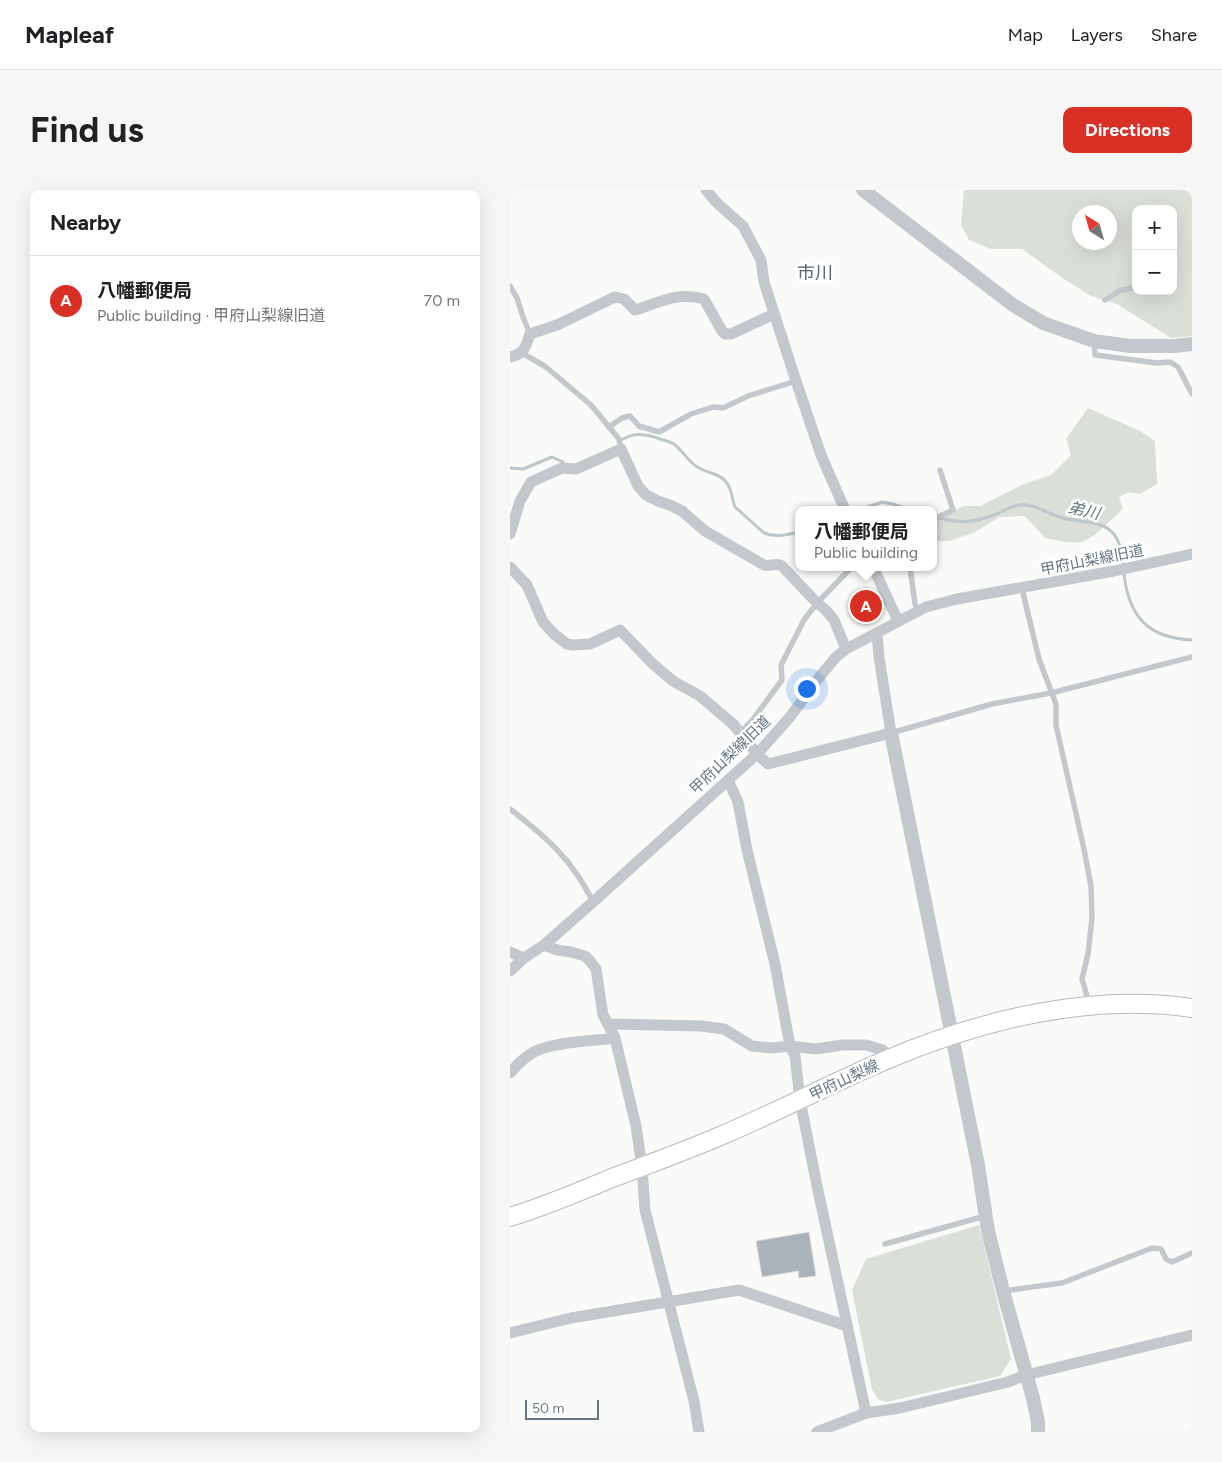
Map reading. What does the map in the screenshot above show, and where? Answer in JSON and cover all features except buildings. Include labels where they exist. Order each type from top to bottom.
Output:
[{"type":"main road","name":"甲府山梨線","points":[[510,1217],[724,1135],[887,1059],[952,1036],[1021,1016],[1089,1005],[1136,1003],[1192,1008]]},
{"type":"street","points":[[706,190],[717,203],[743,226],[761,260],[764,282],[796,381],[821,455],[844,506]]},
{"type":"street","points":[[863,190],[1013,305],[1043,323],[1094,341],[1130,346],[1192,344]]},
{"type":"street","points":[[510,357],[522,353],[526,348],[530,334],[546,329],[615,297],[624,299],[635,310],[671,298],[695,296],[704,299],[725,334],[731,334],[774,314]]},
{"type":"street","points":[[510,534],[520,502],[531,482],[562,468],[576,468],[621,449],[638,486],[646,495],[658,502],[682,511],[705,531],[764,565],[776,564],[782,566],[834,620],[846,649]]},
{"type":"street","name":"甲府山梨線旧道","points":[[510,971],[524,958],[544,945],[593,902],[757,754],[790,717],[836,657],[846,649],[926,607],[1135,567],[1192,554]]},
{"type":"street","points":[[510,567],[527,585],[543,622],[562,641],[573,645],[590,644],[620,630],[659,670],[673,681],[700,696],[734,724],[757,754],[768,764],[892,733]]},
{"type":"street","points":[[875,571],[898,621]]},
{"type":"street","points":[[877,634],[892,733],[978,1166],[988,1231],[1033,1398],[1038,1432]]},
{"type":"street","points":[[728,780],[738,802],[747,850],[776,964],[790,1046],[795,1056],[800,1100],[816,1181],[866,1413]]},
{"type":"street","points":[[544,945],[585,956],[596,969],[603,1015],[616,1038],[636,1126],[642,1167],[645,1210],[694,1401],[699,1432]]},
{"type":"street","points":[[510,952],[524,958]]},
{"type":"street","points":[[608,1024],[702,1026],[724,1030],[752,1046],[771,1048],[790,1046],[816,1049],[842,1045],[866,1045],[883,1050],[887,1059]]},
{"type":"street","points":[[510,1073],[532,1053],[546,1047],[616,1038]]},
{"type":"street","points":[[510,1333],[572,1318],[740,1290],[846,1326]]},
{"type":"street","points":[[817,1432],[866,1413],[900,1408],[1192,1335]]},
{"type":"lane","points":[[510,286],[517,298],[530,334]]},
{"type":"lane","points":[[1105,300],[1119,291],[1132,288]]},
{"type":"lane","points":[[1094,341],[1095,355],[1157,363],[1170,362],[1178,367],[1192,394]]},
{"type":"lane","points":[[522,353],[546,367],[591,405],[619,439],[621,449]]},
{"type":"lane","points":[[609,427],[622,418],[630,416],[639,426],[659,432],[691,414],[713,407],[723,408],[748,396],[796,381]]},
{"type":"lane","points":[[937,518],[953,510],[940,470]]},
{"type":"lane","points":[[741,732],[754,718],[782,680],[781,665],[804,620],[817,603],[848,571]]},
{"type":"lane","points":[[911,571],[915,604],[918,611]]},
{"type":"lane","points":[[1022,588],[1039,659],[1056,704],[1056,725],[1091,886],[1092,918],[1088,954],[1082,979],[1089,1005]]},
{"type":"lane","points":[[892,733],[992,704],[1051,693],[1192,657]]},
{"type":"lane","points":[[510,809],[555,846],[583,882],[593,902]]},
{"type":"lane","points":[[886,1244],[985,1216]]},
{"type":"lane","points":[[1003,1290],[1062,1283],[1152,1248],[1161,1249],[1166,1259],[1172,1262],[1192,1252]]},
{"type":"shaded area","points":[[964,190],[1192,190],[1192,336],[1171,338],[1117,304],[1091,296],[1022,249],[991,249],[969,240],[961,225]]},
{"type":"shaded area","points":[[1088,408],[1140,431],[1155,441],[1157,484],[1140,494],[1129,492],[1119,497],[1123,509],[1099,531],[1084,541],[1069,542],[1045,538],[1025,516],[1000,517],[975,532],[950,541],[937,541],[937,520],[963,506],[980,506],[1024,484],[1051,475],[1071,455],[1066,439]]},
{"type":"shaded area","points":[[979,1225],[1011,1359],[1000,1376],[886,1402],[878,1399],[872,1389],[852,1290],[866,1259]]},
{"type":"waterway","name":"弟川","points":[[623,439],[641,434],[674,444],[695,466],[724,479],[730,488],[735,507],[764,533],[781,535],[795,533]]},
{"type":"waterway","name":"弟川","points":[[510,468],[523,469],[552,457],[563,462]]},
{"type":"waterway","name":"弟川","points":[[870,506],[882,502],[899,506]]},
{"type":"waterway","name":"弟川","points":[[939,518],[952,521],[972,521],[991,516],[1009,508],[1026,505],[1037,507],[1063,518],[1106,527],[1115,535],[1120,545],[1127,589],[1136,613],[1152,630],[1164,635],[1192,640]]},
{"type":"place","name":"八幡郵便局","points":[[866,606]]},
{"type":"district","name":"市川","points":[[815,273]]}]
